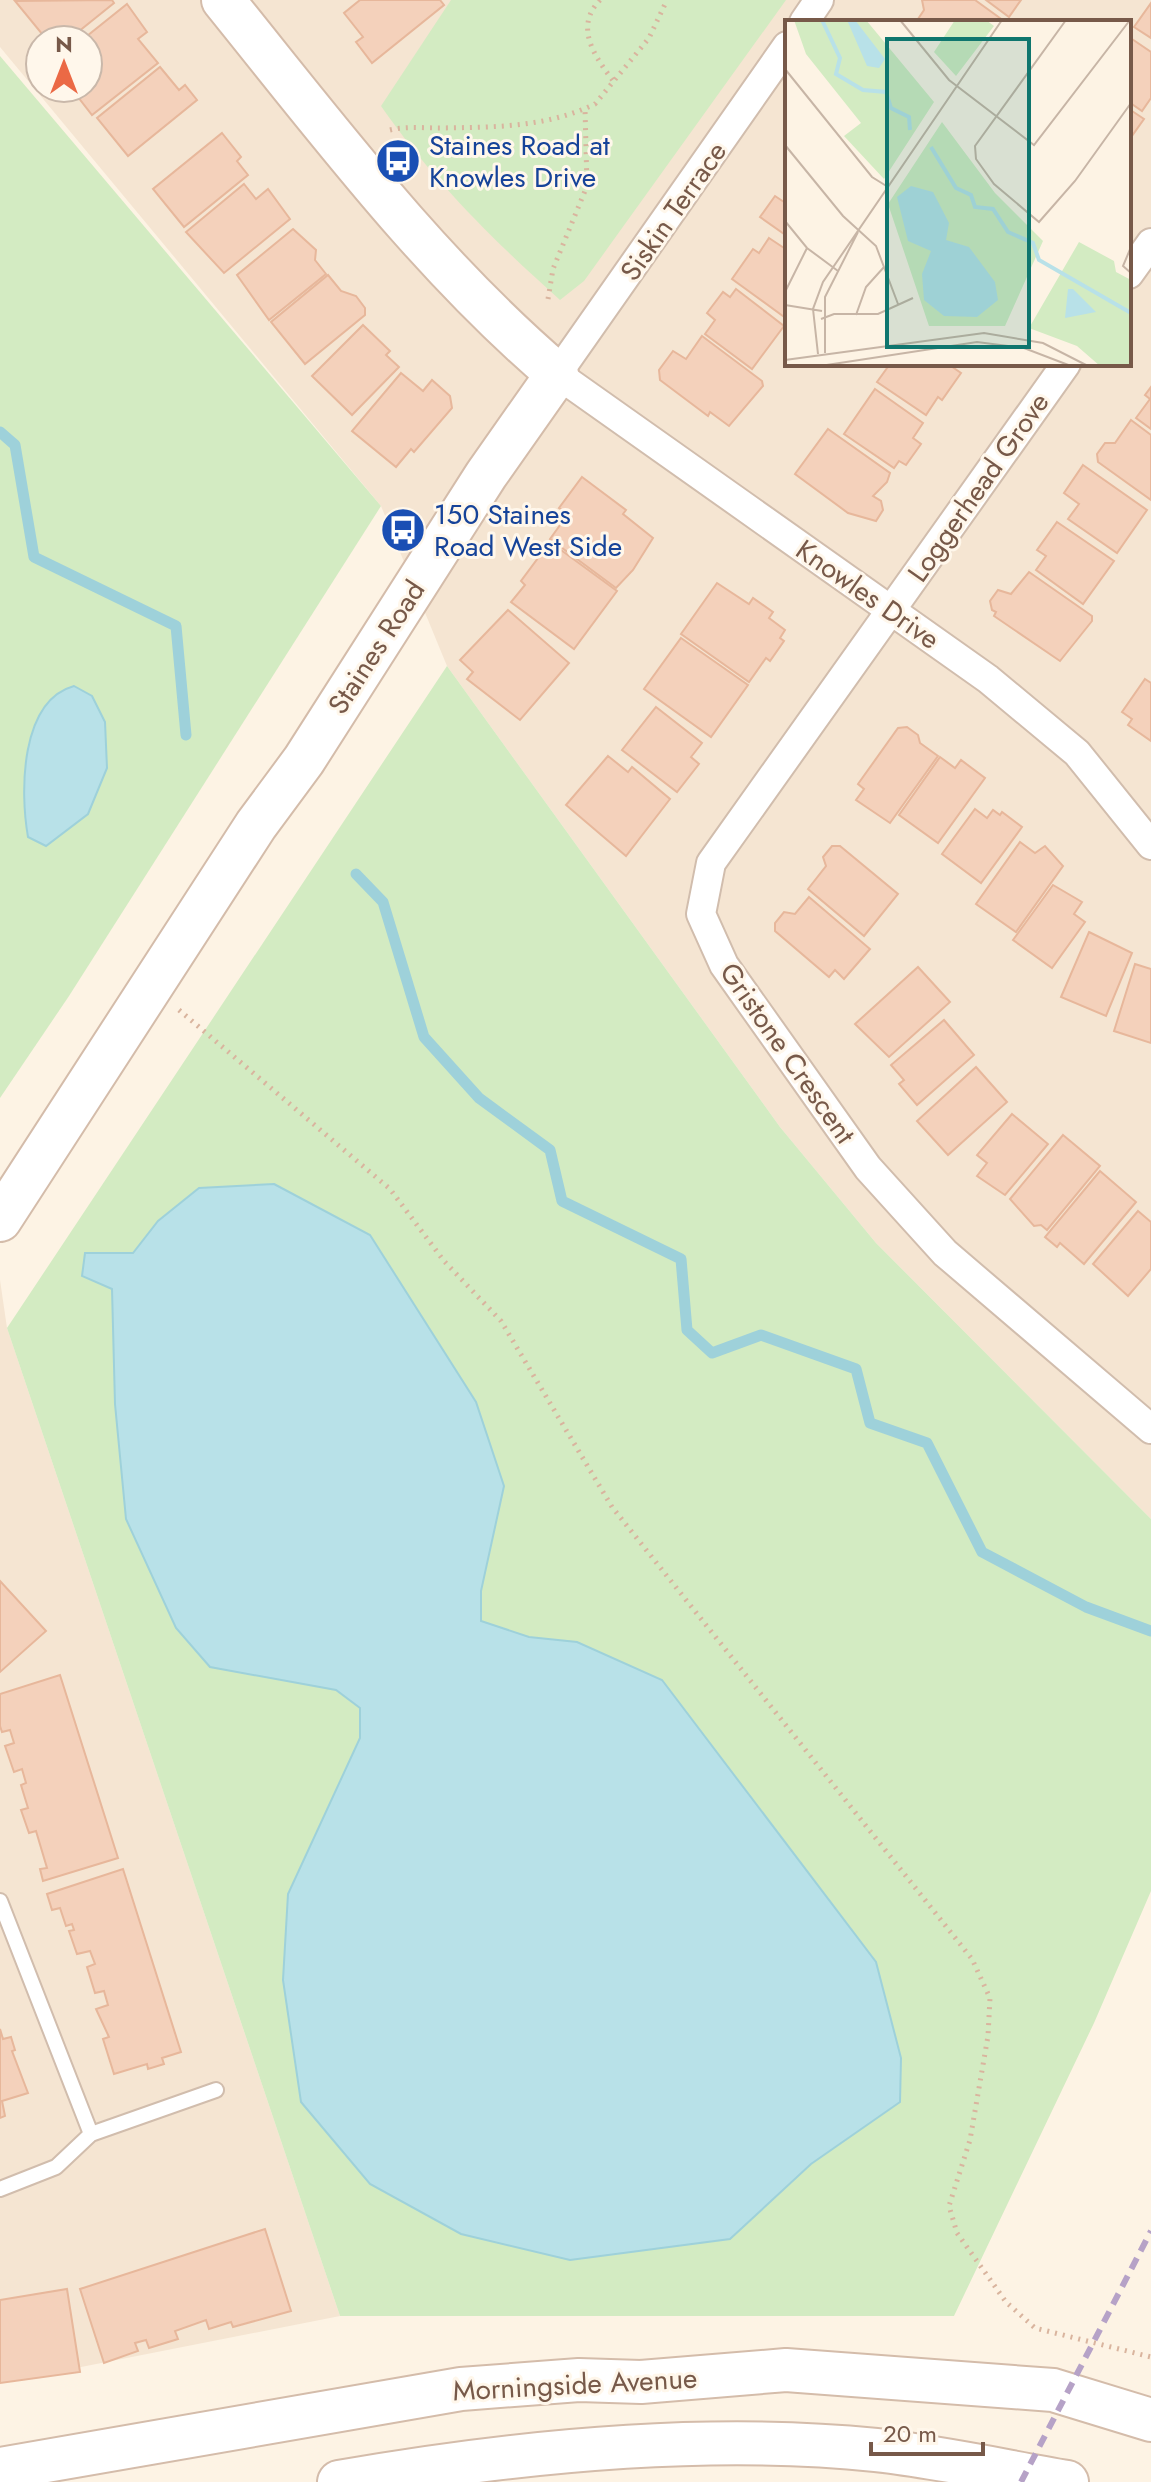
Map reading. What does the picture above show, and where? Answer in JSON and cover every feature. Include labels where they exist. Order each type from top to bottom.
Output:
[{"type":"main road","points":[[223,0],[356,165],[501,326],[557,374]]},
{"type":"main road","name":"Staines Road","points":[[6,1200],[150,989],[256,825],[304,760],[486,475],[557,374]]},
{"type":"main road","name":"Morningside Avenue","points":[[0,2469],[461,2389],[579,2380],[641,2382],[786,2370],[1053,2390],[1151,2420]]},
{"type":"main road","points":[[339,2482],[472,2459],[728,2443],[876,2450],[1067,2482]]},
{"type":"street","points":[[805,20],[819,0]]},
{"type":"street","name":"Siskin Terrace","points":[[557,374],[785,49]]},
{"type":"street","points":[[1131,271],[1151,243]]},
{"type":"street","name":"Loggerhead Grove","points":[[890,609],[1065,366]]},
{"type":"street","name":"Knowles Drive","points":[[557,374],[988,679],[1077,753],[1151,845]]},
{"type":"street","name":"Gristone Crescent","points":[[890,609],[711,863],[701,914],[724,965],[868,1168],[945,1253],[1151,1429]]},
{"type":"lane","points":[[0,1901],[91,2134]]},
{"type":"lane","points":[[0,2189],[56,2167],[91,2134],[216,2090]]},
{"type":"path","points":[[600,0],[589,17],[587,33],[595,56],[614,82]]},
{"type":"path","points":[[390,130],[519,126],[561,118],[585,109],[595,104],[649,38],[667,0]]},
{"type":"path","points":[[548,299],[553,269],[587,186],[585,109]]},
{"type":"path","points":[[150,989],[193,1020],[390,1189],[444,1261],[501,1321],[612,1507],[972,1959],[990,1998],[988,2036],[970,2140],[959,2165],[949,2206],[957,2233],[1006,2302],[1035,2328],[1151,2357]]},
{"type":"shaded area","points":[[0,0],[1151,0],[1151,1519],[876,1243],[780,1127],[447,666],[381,506],[47,104],[104,104],[104,24],[24,24],[24,76],[0,47]]},
{"type":"shaded area","points":[[0,1280],[7,1328],[340,2316],[0,2383]]},
{"type":"green space","points":[[451,0],[786,0],[584,281],[560,300],[465,209],[381,106]]},
{"type":"green space","points":[[0,56],[24,84],[24,104],[41,104],[381,506],[69,996],[0,1098]]},
{"type":"green space","points":[[447,666],[780,1127],[876,1243],[1151,1519],[1151,1891],[1094,2023],[954,2316],[340,2316],[7,1328]]},
{"type":"water","points":[[74,686],[92,696],[105,722],[107,768],[88,814],[46,846],[28,837],[24,797],[28,750],[43,710],[56,695]]},
{"type":"water","points":[[274,1184],[370,1235],[476,1402],[504,1486],[481,1591],[481,1621],[529,1637],[577,1642],[662,1680],[876,1962],[901,2058],[900,2102],[811,2164],[730,2239],[570,2260],[461,2234],[370,2184],[301,2102],[283,1980],[288,1894],[360,1738],[360,1708],[336,1690],[210,1667],[176,1628],[126,1519],[115,1404],[112,1289],[82,1276],[85,1253],[133,1253],[158,1221],[199,1188]]},
{"type":"building","points":[[112,0],[114,3],[88,24],[34,24],[15,1]]},
{"type":"building","points":[[360,0],[440,0],[444,5],[372,63],[356,42],[363,37],[344,13]]},
{"type":"building","points":[[922,0],[975,0],[1003,20],[917,20],[924,10]]},
{"type":"building","points":[[986,0],[1021,0],[1009,17]]},
{"type":"building","points":[[1151,3],[1151,38],[1134,27]]},
{"type":"building","points":[[127,4],[147,32],[138,39],[158,63],[92,115],[83,104],[104,104],[102,24]]},
{"type":"building","points":[[1131,38],[1151,52],[1151,98],[1142,111],[1131,103]]},
{"type":"building","points":[[160,67],[179,90],[185,85],[197,100],[128,156],[97,118]]},
{"type":"building","points":[[1131,110],[1144,119],[1132,136],[1131,143]]},
{"type":"building","points":[[222,133],[241,157],[237,161],[248,175],[184,227],[153,189]]},
{"type":"building","points":[[244,184],[256,199],[268,189],[290,219],[224,273],[186,232]]},
{"type":"building","points":[[775,196],[785,203],[785,235],[760,217]]},
{"type":"building","points":[[293,229],[316,250],[315,260],[326,274],[269,320],[237,275]]},
{"type":"building","points":[[769,238],[785,249],[785,318],[732,279],[753,249],[759,253]]},
{"type":"building","points":[[328,275],[341,291],[356,296],[365,308],[365,315],[305,364],[271,322]]},
{"type":"building","points":[[736,289],[784,326],[752,369],[705,334],[715,320],[707,313],[723,292],[730,297]]},
{"type":"building","points":[[363,325],[390,351],[386,355],[399,367],[352,415],[312,376]]},
{"type":"building","points":[[702,336],[762,381],[763,386],[729,426],[710,412],[708,416],[660,380],[659,370],[673,351],[686,359]]},
{"type":"building","points":[[889,366],[951,366],[961,373],[942,400],[938,397],[926,415],[877,382]]},
{"type":"building","points":[[401,373],[423,391],[432,380],[450,396],[452,408],[414,452],[411,449],[396,467],[352,431]]},
{"type":"building","points":[[1151,387],[1151,429],[1136,418],[1150,399],[1145,395]]},
{"type":"building","points":[[875,389],[923,423],[913,438],[921,444],[906,465],[899,461],[894,468],[844,434]]},
{"type":"building","points":[[1131,420],[1151,435],[1151,500],[1098,462],[1097,454],[1105,443],[1115,443]]},
{"type":"building","points":[[828,429],[890,473],[887,482],[873,496],[881,501],[883,510],[876,521],[848,513],[795,474]]},
{"type":"building","points":[[1083,465],[1147,510],[1117,553],[1068,519],[1079,504],[1064,493]]},
{"type":"building","points":[[582,477],[626,510],[623,514],[653,538],[633,570],[616,588],[550,539],[568,514],[559,508]]},
{"type":"building","points":[[1057,522],[1114,561],[1083,604],[1036,570],[1046,556],[1037,550]]},
{"type":"building","points":[[550,542],[617,591],[574,649],[511,602],[525,585],[521,581]]},
{"type":"building","points":[[1029,572],[1092,616],[1092,621],[1060,661],[994,616],[996,612],[992,610],[990,601],[998,590],[1011,594]]},
{"type":"building","points":[[717,583],[749,604],[753,598],[773,612],[769,618],[785,630],[780,638],[784,641],[770,661],[766,658],[749,682],[681,634]]},
{"type":"building","points":[[508,610],[569,663],[520,720],[467,679],[473,672],[460,660]]},
{"type":"building","points":[[681,638],[748,685],[711,737],[644,689]]},
{"type":"building","points":[[1145,679],[1151,683],[1151,741],[1128,725],[1132,719],[1122,712]]},
{"type":"building","points":[[656,707],[702,743],[691,757],[699,764],[677,792],[622,750]]},
{"type":"building","points":[[907,727],[918,735],[920,743],[938,756],[890,823],[856,800],[864,789],[858,784],[898,728]]},
{"type":"building","points":[[608,756],[628,772],[632,767],[670,799],[626,856],[566,805]]},
{"type":"building","points":[[940,757],[955,768],[961,760],[985,778],[938,843],[899,815]]},
{"type":"building","points":[[975,809],[987,818],[993,810],[1000,815],[1002,812],[1022,827],[981,883],[942,854]]},
{"type":"building","points":[[1020,842],[1035,853],[1045,846],[1063,866],[1016,932],[976,904]]},
{"type":"building","points":[[832,846],[840,846],[898,894],[864,936],[808,889],[826,866],[823,857]]},
{"type":"building","points":[[1053,885],[1082,902],[1074,914],[1085,922],[1052,968],[1013,940]]},
{"type":"building","points":[[809,897],[870,949],[844,979],[835,970],[829,977],[775,931],[775,923],[784,912],[795,914]]},
{"type":"building","points":[[1089,932],[1132,953],[1106,1016],[1061,997]]},
{"type":"building","points":[[1135,964],[1151,969],[1151,1043],[1114,1031]]},
{"type":"building","points":[[918,967],[950,1002],[889,1057],[855,1024]]},
{"type":"building","points":[[944,1020],[974,1055],[917,1105],[899,1084],[904,1080],[891,1065]]},
{"type":"building","points":[[976,1067],[1007,1102],[948,1155],[917,1121]]},
{"type":"building","points":[[1012,1114],[1048,1144],[1005,1195],[977,1176],[987,1163],[977,1155]]},
{"type":"building","points":[[1063,1135],[1100,1166],[1047,1230],[1041,1225],[1034,1226],[1010,1199]]},
{"type":"building","points":[[1100,1171],[1136,1202],[1084,1264],[1060,1243],[1057,1247],[1045,1237]]},
{"type":"building","points":[[1138,1211],[1151,1222],[1151,1269],[1128,1296],[1093,1264]]},
{"type":"building","points":[[0,1581],[46,1631],[0,1672]]},
{"type":"building","points":[[60,1675],[118,1858],[43,1881],[40,1869],[47,1868],[36,1831],[29,1833],[21,1810],[28,1808],[21,1785],[26,1783],[22,1769],[14,1772],[5,1746],[14,1743],[10,1730],[2,1732],[0,1726],[0,1694]]},
{"type":"building","points":[[123,1869],[181,2052],[162,2058],[164,2064],[148,2069],[147,2064],[114,2074],[103,2039],[109,2037],[96,2009],[108,2005],[104,1991],[95,1993],[87,1967],[95,1964],[90,1951],[77,1954],[69,1931],[74,1930],[72,1924],[66,1926],[60,1908],[52,1910],[47,1894]]},
{"type":"building","points":[[0,2029],[3,2039],[11,2037],[15,2050],[12,2051],[28,2093],[2,2101],[5,2116],[0,2118]]},
{"type":"building","points":[[265,2229],[291,2311],[233,2327],[231,2322],[209,2329],[206,2320],[175,2331],[178,2339],[149,2348],[146,2340],[135,2343],[138,2351],[104,2363],[80,2289]]},
{"type":"building","points":[[67,2289],[80,2372],[0,2383],[0,2300]]},
{"type":"waterway","points":[[0,432],[15,445],[34,557],[176,626],[186,735]]},
{"type":"waterway","points":[[356,874],[383,902],[424,1037],[479,1098],[550,1150],[562,1201],[681,1259],[687,1330],[712,1353],[761,1335],[856,1369],[870,1423],[927,1443],[982,1552],[1086,1607],[1151,1631]]},
{"type":"railway","points":[[1021,2482],[1151,2231]]},
{"type":"place","name":"Staines Road at Knowles Drive","points":[[398,161]]},
{"type":"place","name":"150 Staines Road West Side","points":[[403,530]]}]
